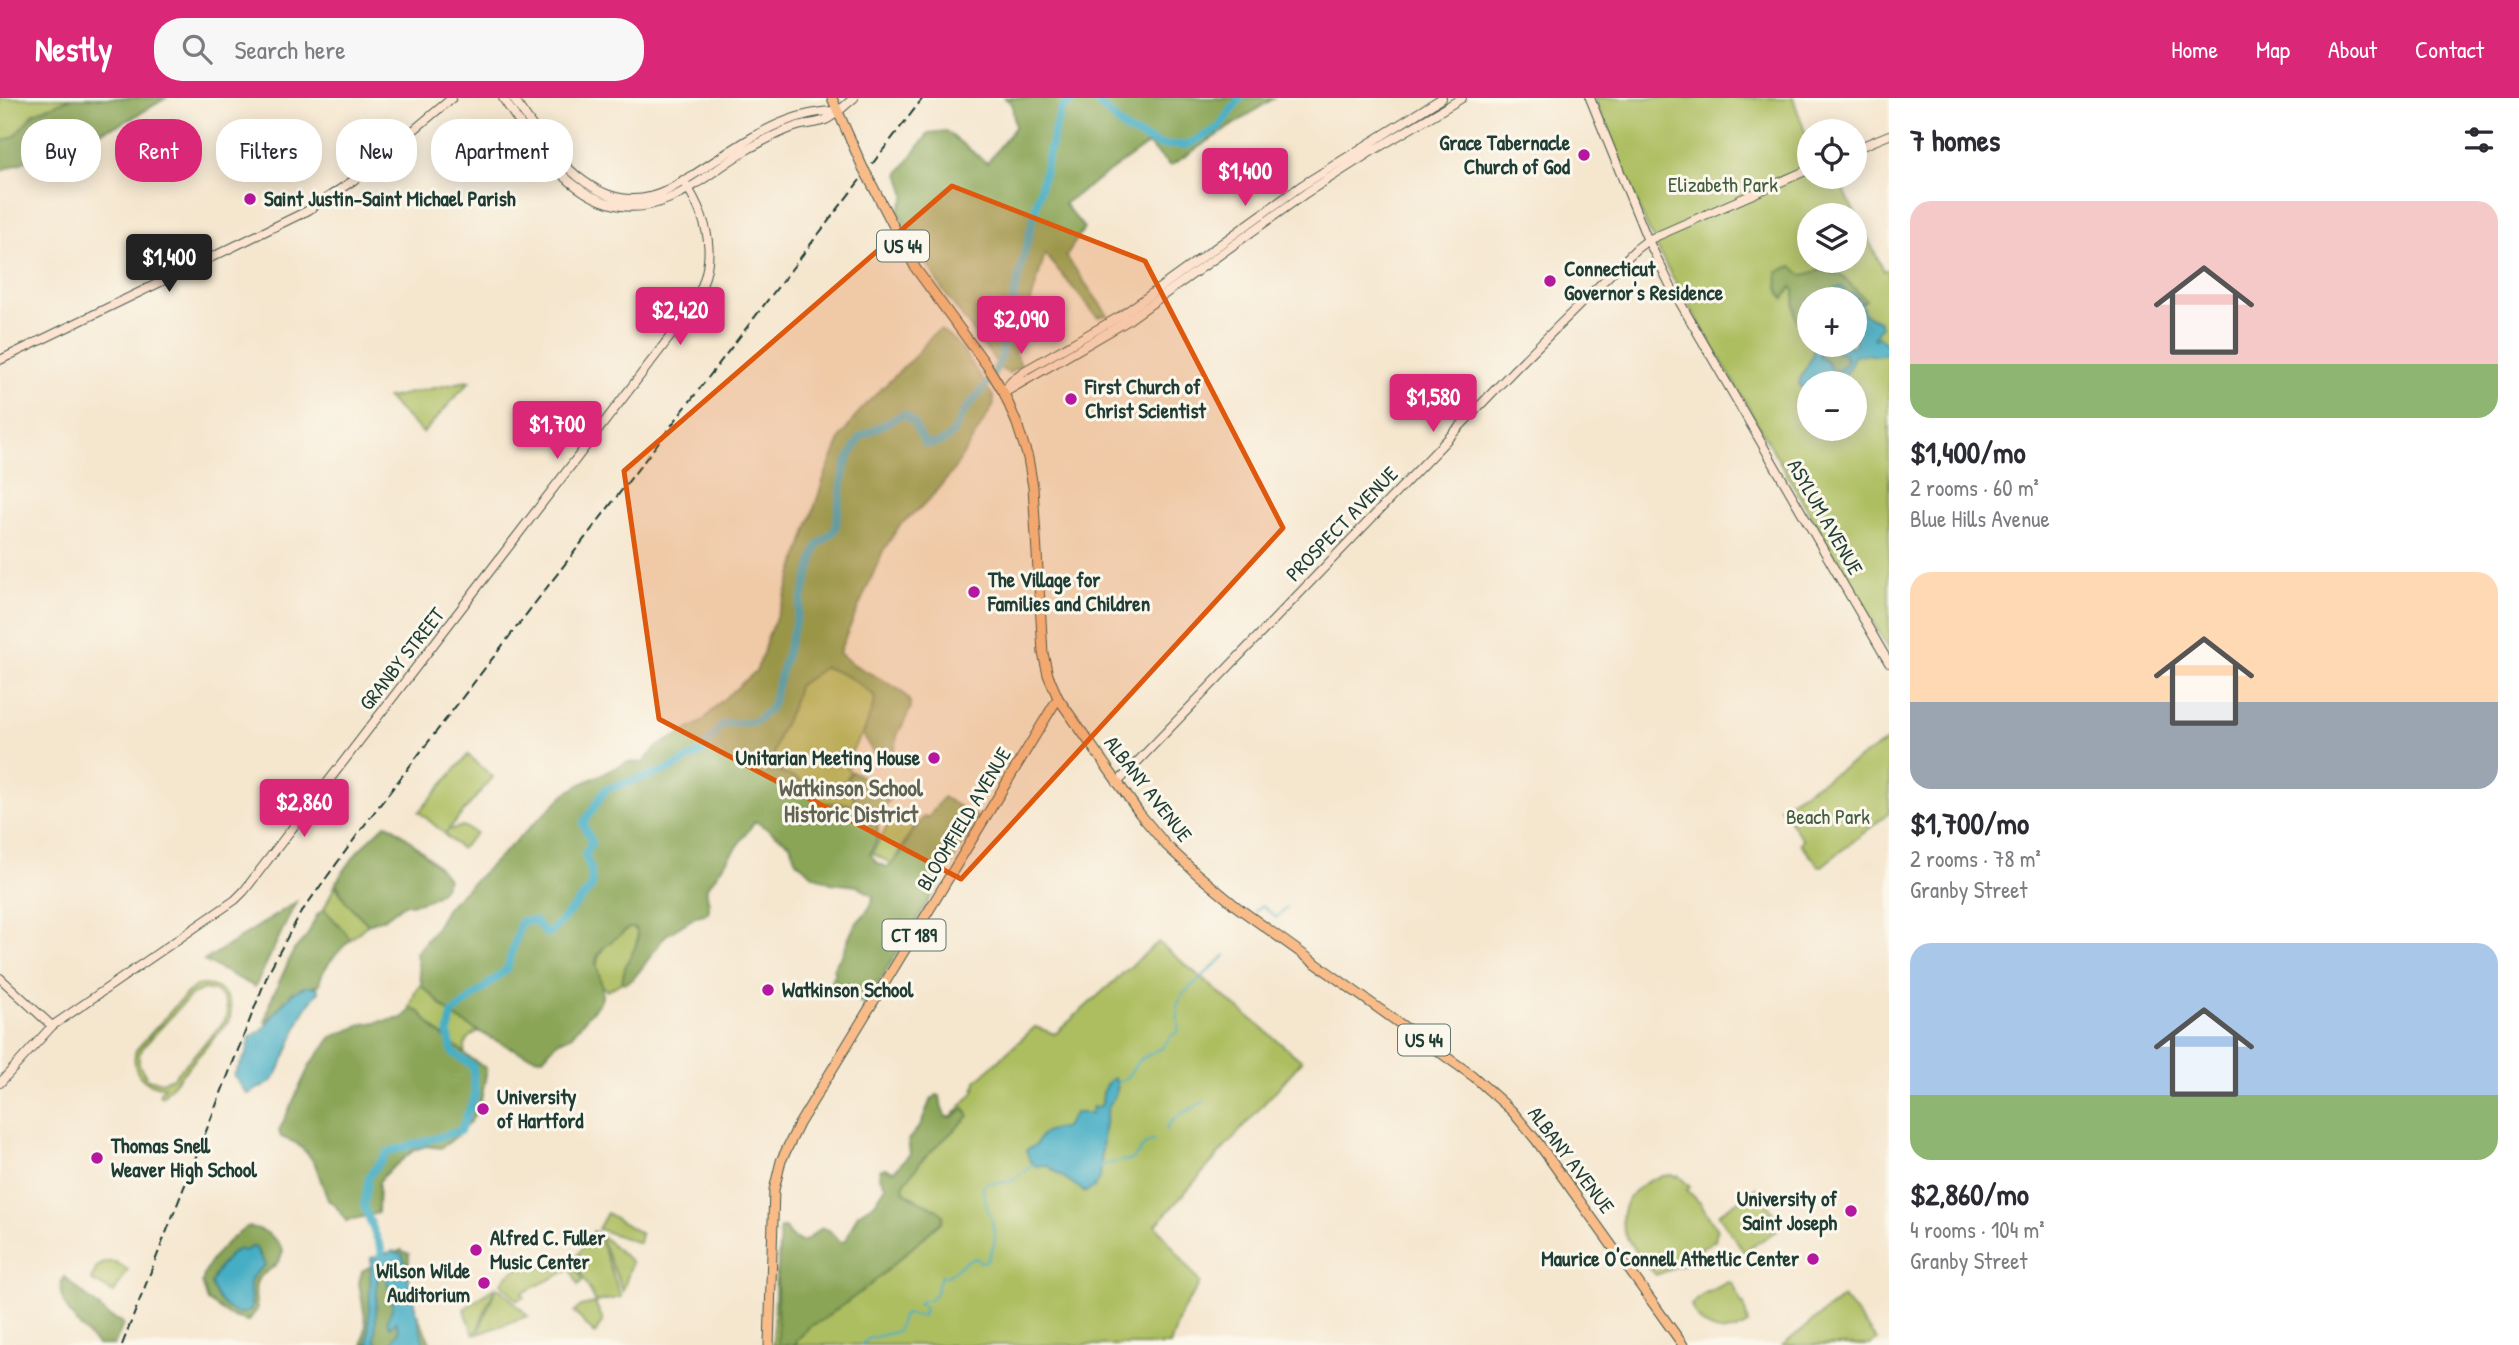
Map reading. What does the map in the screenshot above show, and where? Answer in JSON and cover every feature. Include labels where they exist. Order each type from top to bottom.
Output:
[{"type":"main road","points":[[0,360],[307,211],[346,186],[452,98]]},
{"type":"main road","points":[[503,98],[521,119]]},
{"type":"main road","points":[[513,98],[526,119]]},
{"type":"main road","name":"ALBANY AVENUE","points":[[832,98],[866,172],[920,275],[988,367],[1004,393],[1017,424],[1033,487],[1041,640],[1046,669],[1058,698],[1117,783],[1166,845],[1211,886],[1455,1062],[1512,1111],[1536,1140],[1683,1345]]},
{"type":"main road","points":[[570,182],[619,207],[642,207],[670,199],[686,184],[796,117],[836,111],[854,98]]},
{"type":"main road","points":[[1004,393],[1169,288],[1303,190],[1366,149],[1443,101],[1462,98]]},
{"type":"main road","name":"ASYLUM AVENUE","points":[[1590,98],[1648,240],[1679,301],[1889,663]]},
{"type":"main road","points":[[1867,144],[1889,135]]},
{"type":"main road","name":"PROSPECT AVENUE","points":[[1117,783],[1615,268],[1648,240],[1797,175]]},
{"type":"main road","name":"GRANBY STREET","points":[[0,1083],[52,1026],[235,900],[244,891],[611,415],[688,313],[705,279],[709,259],[708,236],[700,209],[686,184]]},
{"type":"main road","name":"ASYLUM AVENUE","points":[[1668,278],[1683,299],[1889,654]]},
{"type":"main road","name":"BLOOMFIELD AVENUE","points":[[769,1345],[773,1204],[777,1175],[785,1153],[799,1124],[1058,698]]},
{"type":"main road","points":[[0,978],[52,1026]]},
{"type":"highlighted area","points":[[952,186],[1145,261],[1283,528],[961,879],[659,719],[624,471]]},
{"type":"green space","points":[[0,98],[166,98],[131,119],[115,119],[115,125],[101,130],[101,119],[21,119],[21,160],[0,168]]},
{"type":"green space","points":[[72,98],[166,98],[129,119],[115,119],[115,126],[101,131],[101,119],[29,119],[34,113]]},
{"type":"green space","points":[[1005,98],[1274,98],[1170,166],[1148,144],[1064,204],[1084,228],[1066,256],[1108,315],[1097,317],[1045,254],[1016,353],[1021,365],[1009,373],[1002,370],[941,288],[898,211],[906,196],[899,173],[929,133],[946,131],[987,163],[1015,127],[1012,104]]},
{"type":"green space","name":"Elizabeth Park","points":[[1594,98],[1793,98],[1800,119],[1797,119],[1797,189],[1843,189],[1850,203],[1797,203],[1797,273],[1867,273],[1867,237],[1884,271],[1889,269],[1889,650],[1666,266]]},
{"type":"green space","points":[[21,129],[21,163],[0,171],[0,142],[15,136]]},
{"type":"green space","points":[[1792,266],[1797,273],[1805,275],[1833,273],[1841,275],[1853,287],[1797,287],[1797,321],[1794,290],[1791,287],[1784,299],[1780,293],[1777,272]]},
{"type":"green space","points":[[940,330],[962,350],[993,396],[994,405],[951,474],[927,502],[900,525],[883,551],[839,652],[857,666],[902,692],[909,700],[911,708],[897,736],[894,754],[889,757],[873,753],[863,735],[875,701],[874,695],[851,678],[825,667],[798,686],[774,751],[775,766],[780,773],[798,779],[822,803],[853,804],[854,795],[844,784],[852,771],[885,790],[889,801],[883,808],[878,822],[878,837],[870,854],[877,863],[886,867],[902,852],[919,822],[925,816],[928,818],[943,797],[979,818],[865,1005],[830,983],[835,973],[833,969],[854,928],[869,908],[873,896],[858,886],[831,883],[813,875],[796,861],[790,844],[755,821],[707,888],[708,913],[697,916],[665,936],[633,979],[622,982],[626,965],[637,943],[635,928],[629,928],[604,947],[596,963],[602,998],[571,1036],[557,1042],[543,1058],[510,1047],[446,1010],[422,987],[416,953],[435,929],[448,906],[566,793],[628,762],[643,763],[657,747],[703,721],[756,671],[841,437],[861,409],[916,355],[932,335]]},
{"type":"green space","points":[[1819,357],[1845,357],[1846,364],[1841,370],[1832,371],[1829,364]]},
{"type":"green space","points":[[470,381],[423,433],[387,398],[462,382]]},
{"type":"green space","points":[[822,667],[851,678],[875,698],[867,726],[845,762],[850,772],[844,784],[854,796],[853,804],[822,803],[798,779],[776,768],[774,751],[798,686]]},
{"type":"green space","name":"Beach Park","points":[[1889,740],[1889,813],[1819,866],[1800,843],[1803,840],[1780,807]]},
{"type":"green space","points":[[468,755],[493,777],[448,830],[463,826],[476,833],[461,849],[445,835],[448,831],[445,834],[419,812]]},
{"type":"green space","points":[[896,811],[916,823],[892,864],[872,853]]},
{"type":"green space","points":[[386,824],[419,848],[448,879],[441,891],[430,899],[404,904],[385,918],[368,924],[346,902],[336,882],[359,850]]},
{"type":"green space","points":[[335,885],[346,902],[368,924],[350,940],[324,909]]},
{"type":"green space","points":[[296,902],[255,987],[204,961]]},
{"type":"green space","points":[[324,909],[350,940],[327,966],[319,985],[293,992],[265,1023],[270,1002],[294,950],[307,936],[317,915]]},
{"type":"green space","points":[[632,927],[637,931],[635,950],[622,982],[607,991],[598,975],[598,959],[611,940]]},
{"type":"green space","points":[[1158,942],[1302,1061],[1156,1225],[1200,1283],[1181,1313],[1170,1345],[773,1345],[776,1272],[836,1250],[874,1215],[938,1132],[974,1092],[976,1081],[1035,1027],[1055,1034]]},
{"type":"green space","points":[[421,984],[452,1015],[480,1031],[468,1040],[465,1054],[418,1014],[411,1009],[409,1011],[415,992]]},
{"type":"green space","points":[[196,986],[217,988],[226,996],[230,1007],[229,1021],[162,1097],[159,1094],[165,1086],[150,1084],[137,1071],[136,1050]],"holes":[[[203,989],[220,995],[226,1004],[224,1022],[173,1078],[161,1082],[148,1079],[139,1065],[139,1055],[144,1046],[190,996]]]},
{"type":"green space","points":[[411,1009],[420,1012],[435,1030],[486,1068],[481,1100],[469,1124],[449,1142],[441,1148],[426,1146],[414,1150],[384,1175],[379,1182],[378,1213],[346,1221],[328,1200],[315,1164],[308,1154],[296,1143],[281,1137],[279,1131],[310,1065],[332,1037],[364,1024],[403,1018]]},
{"type":"green space","points":[[937,1095],[940,1096],[946,1117],[952,1117],[964,1108],[969,1116],[923,1159],[904,1184],[903,1190],[939,1211],[943,1215],[942,1221],[869,1286],[810,1326],[796,1345],[778,1345],[780,1228],[785,1228],[790,1236],[801,1242],[823,1228],[829,1230],[840,1242],[845,1241],[858,1214],[875,1203],[886,1186],[879,1176],[880,1170],[885,1168],[894,1171],[910,1154],[908,1140],[920,1126],[930,1101]]},
{"type":"green space","points":[[1678,1175],[1690,1187],[1687,1190],[1700,1203],[1717,1230],[1715,1240],[1685,1259],[1686,1263],[1675,1267],[1670,1265],[1672,1269],[1656,1275],[1628,1240],[1622,1216],[1629,1198],[1636,1190],[1653,1179]]},
{"type":"green space","points":[[1757,1188],[1782,1227],[1744,1252],[1718,1214]]},
{"type":"green space","points":[[607,1213],[641,1234],[639,1243],[598,1229]]},
{"type":"green space","points":[[247,1227],[263,1231],[283,1250],[274,1267],[263,1274],[256,1284],[257,1310],[248,1321],[230,1316],[208,1301],[202,1283],[208,1266],[225,1244]],"holes":[[[252,1247],[259,1252],[265,1265],[250,1282],[252,1305],[217,1298],[211,1284],[218,1269],[234,1251],[245,1251]]]},
{"type":"green space","points":[[594,1231],[598,1234],[621,1297],[596,1302],[574,1260]]},
{"type":"green space","points":[[603,1237],[632,1262],[623,1291],[601,1239]]},
{"type":"green space","points":[[401,1250],[409,1254],[410,1298],[431,1345],[363,1345],[366,1323],[359,1283],[362,1271]]},
{"type":"green space","points":[[106,1262],[116,1262],[128,1270],[114,1293],[91,1280],[97,1267]]},
{"type":"green space","points":[[572,1262],[583,1280],[578,1285],[571,1269],[522,1293],[524,1297],[517,1300],[501,1283],[511,1273],[530,1264],[535,1263],[539,1268],[553,1268]]},
{"type":"green space","points":[[64,1277],[110,1317],[122,1322],[114,1345],[97,1345],[70,1314],[61,1295]]},
{"type":"green space","points":[[1728,1282],[1732,1283],[1744,1304],[1748,1324],[1731,1331],[1715,1330],[1701,1321],[1691,1305],[1706,1292]]},
{"type":"green space","points":[[495,1287],[475,1335],[474,1335],[464,1309]]},
{"type":"green space","points":[[496,1288],[500,1288],[528,1316],[478,1334]]},
{"type":"green space","points":[[1843,1297],[1877,1340],[1870,1345],[1783,1345]]},
{"type":"green space","points":[[595,1303],[603,1320],[595,1334],[574,1312],[581,1306]]},
{"type":"water","points":[[1867,315],[1879,321],[1881,326],[1873,338],[1878,336],[1889,346],[1889,353],[1878,356],[1867,354]]},
{"type":"water","points":[[1812,357],[1826,361],[1833,371],[1804,371]]},
{"type":"water","points":[[1846,357],[1854,357],[1848,371],[1836,371],[1843,368],[1847,361]]},
{"type":"water","points":[[304,987],[317,987],[319,992],[306,1008],[276,1075],[268,1083],[249,1094],[246,1093],[234,1075],[247,1053],[250,1037],[263,1029],[286,999]]},
{"type":"water","points":[[1114,1078],[1117,1089],[1106,1117],[1100,1178],[1095,1187],[1085,1192],[1046,1165],[1036,1166],[1030,1161],[1026,1150],[1036,1145],[1046,1132],[1064,1128],[1075,1113],[1091,1113],[1093,1107],[1097,1108],[1102,1104],[1105,1086]]},
{"type":"water","points":[[255,1247],[265,1265],[251,1280],[251,1310],[237,1313],[225,1307],[211,1283],[230,1256],[238,1249],[245,1251]]},
{"type":"water","points":[[393,1251],[403,1255],[424,1345],[390,1345],[399,1331],[396,1322],[390,1327],[387,1320],[393,1306],[383,1264],[378,1266],[375,1340],[379,1345],[368,1345],[371,1258]]},
{"type":"waterway","points":[[379,1262],[382,1251],[364,1206],[369,1176],[388,1152],[460,1131],[475,1096],[473,1066],[453,1053],[448,1034],[452,1014],[507,969],[521,921],[535,921],[546,934],[551,932],[592,887],[591,870],[585,854],[592,842],[583,824],[606,789],[668,770],[701,752],[723,724],[755,722],[771,708],[817,546],[835,530],[845,466],[860,437],[904,414],[913,422],[925,444],[942,442],[952,434],[964,412],[992,376],[1001,357],[1004,335],[1055,128],[1062,108],[1076,98]]},
{"type":"waterway","points":[[1093,98],[1126,130],[1160,145],[1187,145],[1217,129],[1240,98]]},
{"type":"waterway","points":[[1255,912],[1262,905],[1276,918],[1287,907]]},
{"type":"waterway","points":[[1182,995],[1226,955]]},
{"type":"waterway","points":[[1178,1020],[1177,1007],[1180,999]]},
{"type":"waterway","points":[[1116,1084],[1128,1076],[1139,1060],[1162,1048],[1171,1036],[1178,1032],[1179,1024]]},
{"type":"waterway","points":[[1166,1130],[1178,1116],[1205,1101]]},
{"type":"waterway","points":[[1121,1161],[1132,1160],[1146,1144],[1154,1140]]},
{"type":"waterway","points":[[1101,1166],[1116,1162]]},
{"type":"waterway","points":[[1024,1172],[1033,1163]]},
{"type":"waterway","points":[[986,1183],[1010,1182],[1021,1174]]},
{"type":"waterway","points":[[983,1186],[991,1217]]},
{"type":"waterway","points":[[861,1345],[868,1339],[898,1331],[901,1318],[905,1314],[923,1316],[925,1307],[918,1304],[935,1295],[941,1276],[947,1277],[966,1261],[977,1258],[980,1262],[987,1261],[995,1242],[992,1220]]},
{"type":"railway","points":[[122,1345],[269,971],[300,914],[366,823],[923,98]]},
{"type":"place","name":"Grace Tabernacle Church of God","points":[[1584,155]]},
{"type":"place","name":"Saint Justin-Saint Michael Parish","points":[[250,199]]},
{"type":"place","name":"Connecticut Governor's Residence","points":[[1550,281]]},
{"type":"place","name":"First Church of Christ Scientist","points":[[1071,399]]},
{"type":"place","name":"The Village for Families and Children","points":[[974,592]]},
{"type":"place","name":"Unitarian Meeting House","points":[[934,758]]},
{"type":"place","name":"Watkinson School","points":[[768,990]]},
{"type":"place","name":"University of Hartford","points":[[483,1109]]},
{"type":"place","name":"Thomas Snell Weaver High School","points":[[97,1158]]},
{"type":"place","name":"University of Saint Joseph","points":[[1851,1211]]},
{"type":"place","name":"Alfred C. Fuller Music Center","points":[[476,1250]]},
{"type":"place","name":"Maurice O'Connell Athetlic Center","points":[[1813,1259]]},
{"type":"place","name":"Wilson Wilde Auditorium","points":[[484,1283]]},
{"type":"district","name":"Watkinson School Historic District","points":[[851,801]]}]
